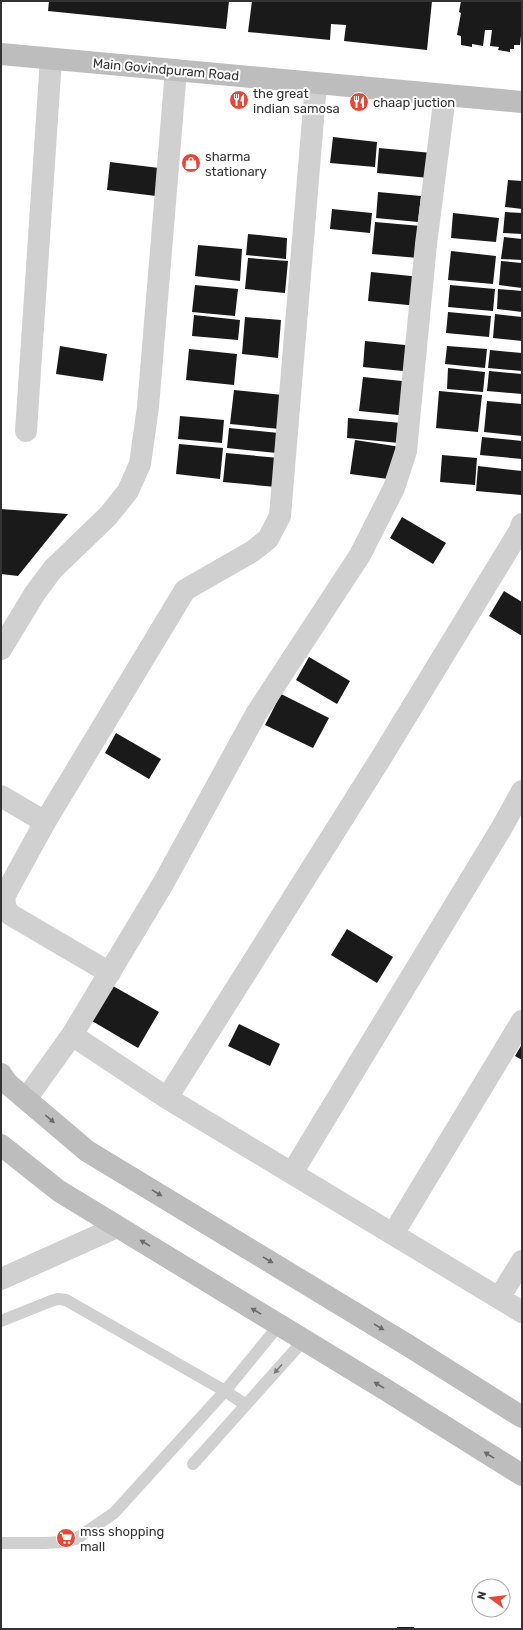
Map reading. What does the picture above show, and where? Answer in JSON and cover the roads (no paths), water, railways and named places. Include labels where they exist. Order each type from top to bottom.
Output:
[{"type":"street","name":"Main Govindpuram Road","points":[[1,54],[522,102]]},
{"type":"street","points":[[26,431],[51,59]]},
{"type":"street","points":[[1,649],[35,593],[53,569],[108,516],[128,491],[140,464],[148,407],[176,70]]},
{"type":"street","points":[[110,973],[11,915],[6,910],[4,904],[5,896],[45,822],[185,590],[253,551],[268,539],[280,516],[316,83]]},
{"type":"street","points":[[26,1099],[72,1035],[110,973],[164,882],[256,714],[360,555],[394,488],[406,451],[426,244],[445,95]]},
{"type":"street","points":[[167,1098],[381,758],[520,530],[522,524]]},
{"type":"street","points":[[292,1173],[501,829],[522,791]]},
{"type":"street","points":[[1,796],[45,822]]},
{"type":"street","points":[[393,1234],[522,1021]]},
{"type":"street","points":[[72,1035],[167,1098],[522,1312]]},
{"type":"street","points":[[1,1074],[8,1084],[87,1151],[409,1346],[522,1417]]},
{"type":"street","points":[[1,1145],[59,1191],[522,1475]]},
{"type":"street","points":[[1,1279],[117,1227]]},
{"type":"street","points":[[499,1298],[522,1261]]},
{"type":"lane","points":[[1,1320],[51,1301],[58,1299],[66,1300],[246,1405]]},
{"type":"lane","points":[[1,1543],[44,1544],[76,1539],[114,1513],[225,1392],[279,1325]]},
{"type":"lane","points":[[193,1464],[304,1340]]},
{"type":"place","name":"the great indian samosa","points":[[239,100]]},
{"type":"place","name":"chaap juction","points":[[359,102]]},
{"type":"place","name":"sharma stationary","points":[[191,163]]},
{"type":"place","name":"mss shopping mall","points":[[66,1538]]}]
